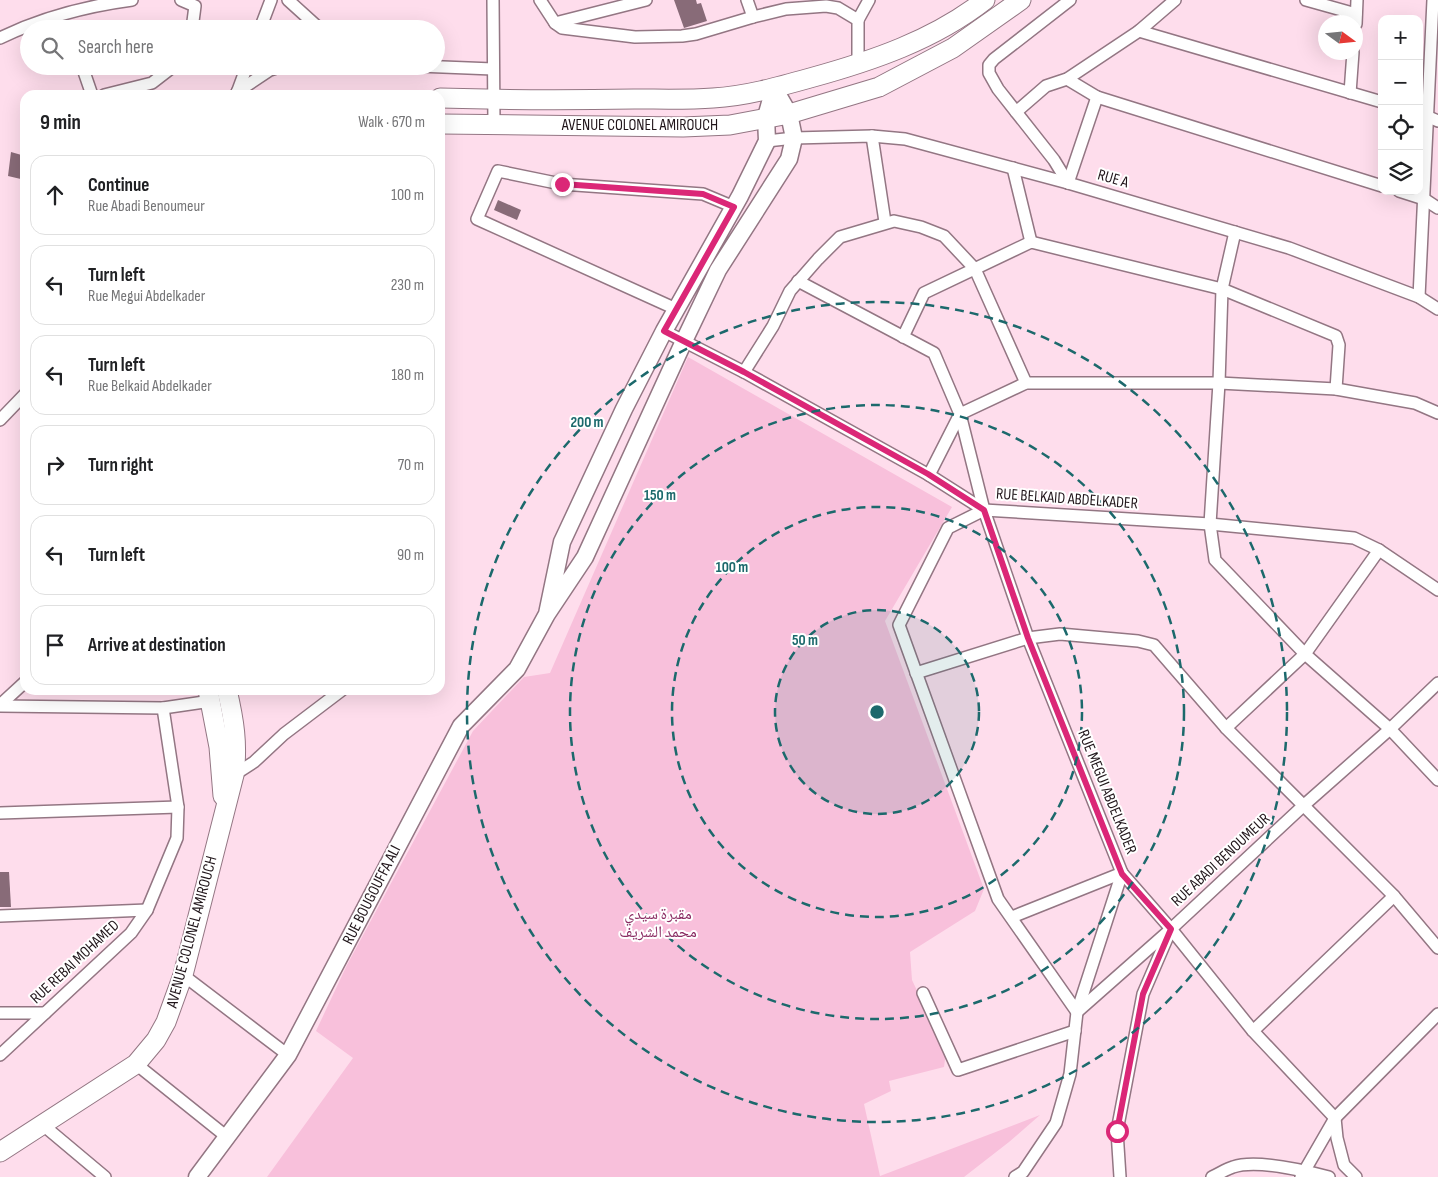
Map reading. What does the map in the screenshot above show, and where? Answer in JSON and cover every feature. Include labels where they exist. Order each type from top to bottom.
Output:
[{"type":"main road","name":"AVENUE COLONEL AMIROUCH","points":[[445,98],[712,98],[743,95],[774,88],[880,56],[925,38],[985,0]]},
{"type":"main road","name":"AVENUE COLONEL AMIROUCH","points":[[445,124],[683,127],[730,124],[789,114],[855,95],[887,83],[953,48],[1021,0]]},
{"type":"main road","name":"AVENUE COLONEL AMIROUCH","points":[[0,1152],[136,1064],[156,1040],[166,1022],[183,975],[234,775],[237,753],[228,695]]},
{"type":"main road","name":"AVENUE COLONEL AMIROUCH","points":[[209,696],[219,746],[225,810]]},
{"type":"street","points":[[44,20],[62,14],[132,0]]},
{"type":"street","points":[[181,0],[198,3],[194,20]]},
{"type":"street","points":[[263,20],[271,0]]},
{"type":"street","points":[[288,0],[310,20]]},
{"type":"street","points":[[493,0],[494,124]]},
{"type":"street","points":[[540,0],[555,23],[562,28],[635,37],[696,34],[753,16],[786,9],[826,6],[838,8],[858,20]]},
{"type":"street","points":[[555,23],[646,0]]},
{"type":"street","points":[[747,0],[753,16]]},
{"type":"street","points":[[858,64],[858,20],[869,0]]},
{"type":"street","points":[[1068,183],[1054,160],[998,89],[989,73],[990,66],[994,60],[1070,0]]},
{"type":"street","points":[[1016,112],[1046,86],[1067,79],[1139,32],[1175,0]]},
{"type":"street","points":[[1306,0],[1345,15]]},
{"type":"street","points":[[1356,15],[1357,0]]},
{"type":"street","points":[[1420,296],[1433,0]]},
{"type":"street","points":[[0,38],[20,28]]},
{"type":"street","points":[[1139,32],[1378,101]]},
{"type":"street","points":[[1350,93],[1352,60]]},
{"type":"street","points":[[445,67],[493,69]]},
{"type":"street","points":[[85,75],[90,90]]},
{"type":"street","points":[[124,90],[152,83],[162,75]]},
{"type":"street","points":[[238,90],[244,75]]},
{"type":"street","points":[[242,90],[263,75]]},
{"type":"street","points":[[1067,79],[1097,97],[1378,185]]},
{"type":"street","points":[[547,614],[585,557],[718,270],[789,159],[794,138],[789,114],[774,88]]},
{"type":"street","points":[[547,614],[562,542],[624,409],[664,331],[734,207],[766,141],[766,118],[774,88]]},
{"type":"street","points":[[1068,183],[1097,97]]},
{"type":"street","points":[[872,136],[885,222]]},
{"type":"street","name":"RUE A","points":[[766,141],[794,138],[872,136],[904,139],[1068,183],[1289,248],[1420,296],[1438,309]]},
{"type":"street","points":[[1012,168],[1032,242]]},
{"type":"street","points":[[676,309],[477,219],[498,171],[562,184],[703,194],[734,207]]},
{"type":"street","points":[[1412,195],[1424,199],[1438,208]]},
{"type":"street","points":[[744,372],[773,326],[790,291],[818,259],[840,237],[885,222],[894,221],[921,227],[944,236],[975,269],[1026,383]]},
{"type":"street","points":[[1235,232],[1222,289],[1219,383],[1210,524],[1216,560],[1305,654],[1390,729],[1438,780]]},
{"type":"street","points":[[903,336],[924,293],[1032,242],[1222,289],[1336,336],[1339,345],[1336,390]]},
{"type":"street","name":"RUE MEGUI ABDELKADER","points":[[798,281],[934,353],[960,414],[984,510],[1028,638],[1122,874],[1171,929],[1253,1031],[1335,1118]]},
{"type":"street","name":"RUE BELKAID ABDELKADER","points":[[664,331],[744,372],[928,474],[984,510],[1210,524],[1354,538],[1379,550],[1438,590]]},
{"type":"street","points":[[928,474],[960,414],[1026,383],[1219,383],[1336,390],[1415,403],[1438,413]]},
{"type":"street","points":[[0,420],[20,399]]},
{"type":"street","points":[[984,510],[948,528],[899,625],[998,899],[1077,1012]]},
{"type":"street","points":[[1226,728],[1305,654],[1379,550]]},
{"type":"street","name":"RUE BOUGOUFFA ALI","points":[[197,1177],[288,1055],[460,726],[517,669],[547,614]]},
{"type":"street","points":[[916,673],[1028,638],[1060,634],[1138,641],[1154,645],[1226,728],[1394,896],[1438,948]]},
{"type":"street","name":"RUE ABADI BENOUMEUR","points":[[1120,1177],[1117,1131],[1143,994],[1171,929],[1438,683]]},
{"type":"street","points":[[0,706],[20,687]]},
{"type":"street","points":[[234,775],[254,762],[284,734],[335,695]]},
{"type":"street","points":[[0,706],[163,708],[209,696]]},
{"type":"street","name":"RUE REBAI MOHAMED","points":[[0,1054],[131,933],[147,910],[177,838],[178,807],[163,708]]},
{"type":"street","points":[[0,813],[178,807]]},
{"type":"street","points":[[1012,917],[1122,874]]},
{"type":"street","points":[[1015,1177],[1023,1172],[1056,1123],[1070,1074],[1077,1012],[1122,874]]},
{"type":"street","points":[[1253,1031],[1394,896]]},
{"type":"street","points":[[0,916],[147,910]]},
{"type":"street","points":[[1077,1012],[1171,929]]},
{"type":"street","points":[[183,975],[288,1055]]},
{"type":"street","points":[[923,993],[958,1070],[1075,1031]]},
{"type":"street","points":[[0,1013],[45,1013]]},
{"type":"street","points":[[1303,1174],[1335,1118],[1438,1014]]},
{"type":"street","points":[[136,1064],[227,1137]]},
{"type":"street","points":[[1335,1118],[1337,1138],[1344,1165],[1356,1177]]},
{"type":"street","points":[[43,1125],[105,1177]]},
{"type":"street","points":[[1212,1177],[1234,1166],[1254,1165],[1329,1177]]},
{"type":"green space","name":"مقبرة سيدي محمد الشريف","points":[[688,357],[952,507],[885,621],[984,889],[975,911],[910,952],[912,980],[946,1052],[944,1067],[889,1081],[891,1091],[864,1104],[880,1176],[1040,1115],[964,1177],[267,1177],[353,1058],[316,1031],[347,965],[473,731],[524,677],[550,673]]},
{"type":"building","points":[[674,0],[696,0],[697,4],[701,3],[707,21],[684,28]]},
{"type":"building","points":[[11,152],[20,155],[20,179],[8,176]]},
{"type":"building","points":[[498,200],[521,210],[517,220],[494,210]]},
{"type":"building","points":[[0,872],[9,872],[11,907],[0,907]]},
{"type":"route","points":[[562,184],[703,194],[734,207],[664,331],[744,372],[928,474],[984,510],[1028,638],[1122,874],[1171,929],[1143,994],[1117,1131]]}]
